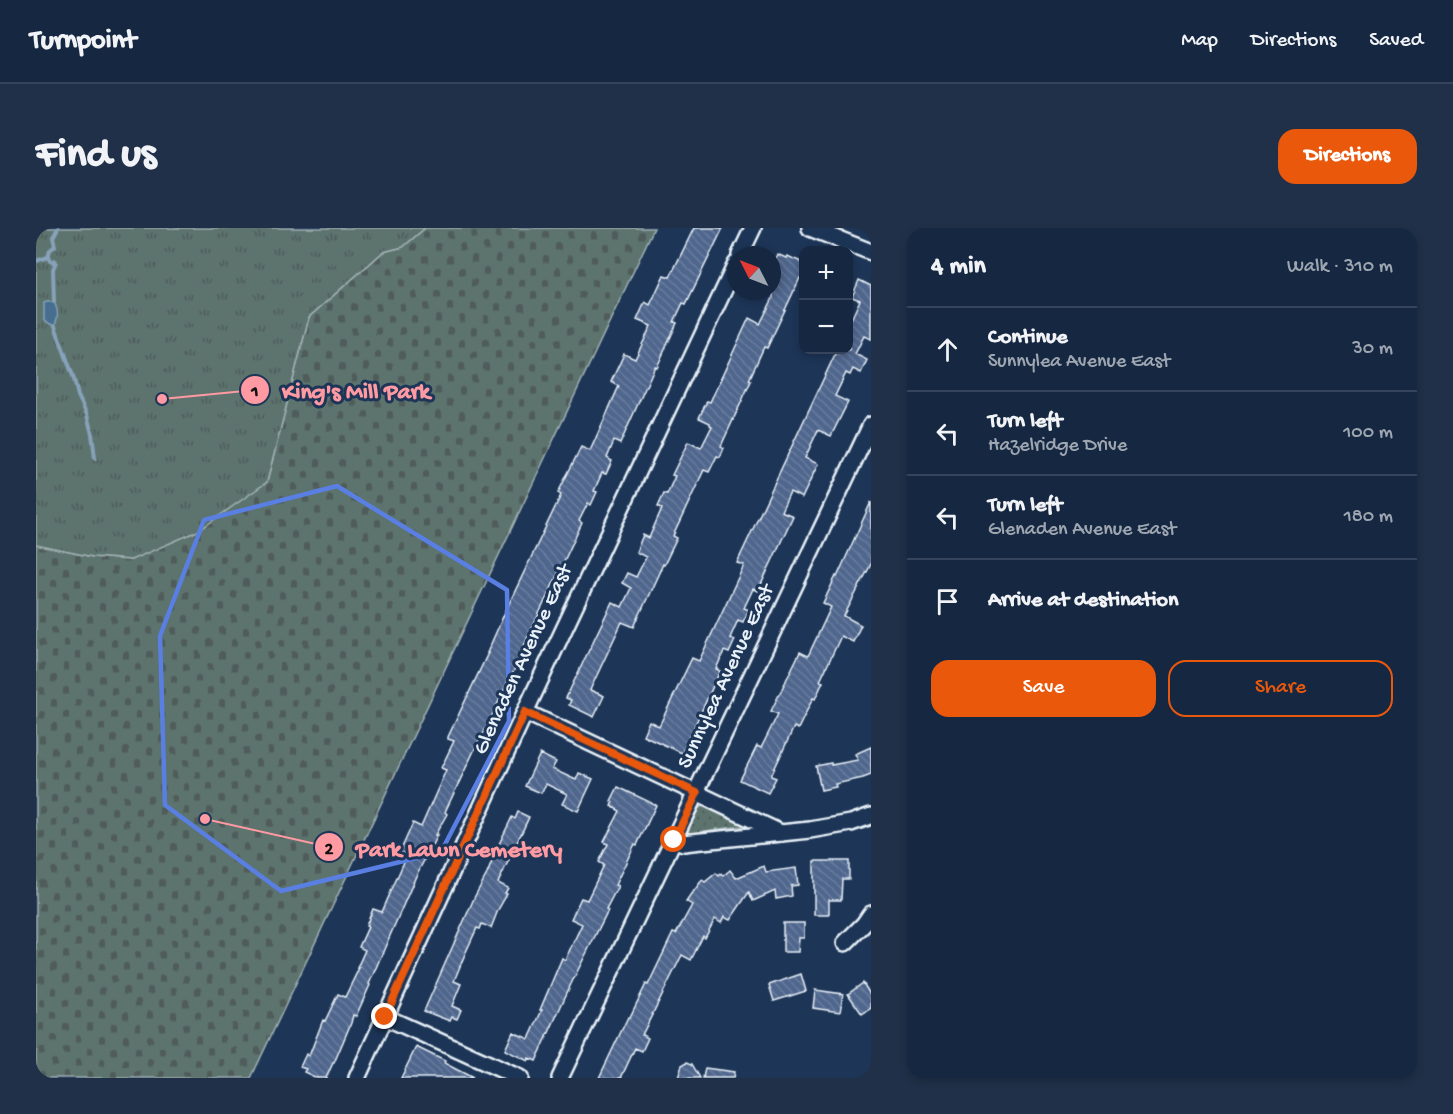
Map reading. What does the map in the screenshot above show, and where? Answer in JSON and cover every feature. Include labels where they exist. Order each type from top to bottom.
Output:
[{"type":"street","points":[[744,246],[753,228]]},
{"type":"street","points":[[810,228],[871,252]]},
{"type":"street","name":"Glenaden Avenue East","points":[[357,1078],[525,712],[727,283]]},
{"type":"street","name":"Sunnylea Avenue East","points":[[560,1078],[871,425]]},
{"type":"street","points":[[525,712],[781,833]]},
{"type":"street","points":[[674,840],[684,843],[781,833],[851,823],[871,816]]},
{"type":"street","points":[[844,943],[871,914]]},
{"type":"street","points":[[385,1017],[520,1078]]},
{"type":"highlighted area","points":[[337,486],[507,590],[509,721],[441,852],[281,891],[165,805],[160,636],[204,520]]},
{"type":"green space","points":[[36,228],[425,228],[403,247],[383,252],[309,317],[267,482],[198,531],[131,560],[93,557],[36,545]]},
{"type":"green space","points":[[425,228],[654,228],[251,1078],[36,1078],[36,545],[93,557],[131,560],[267,482],[309,317],[383,252],[403,247]]},
{"type":"green space","points":[[703,806],[741,821],[743,826],[711,830],[694,835],[688,832],[699,808]]},
{"type":"water","points":[[54,302],[57,309],[55,326],[44,319],[44,303]]},
{"type":"building","points":[[694,228],[723,228],[686,304],[683,303],[674,322],[677,323],[620,444],[614,441],[607,458],[612,461],[606,474],[602,473],[591,505],[588,503],[579,521],[582,523],[512,675],[445,812],[447,814],[416,876],[356,1016],[353,1015],[334,1063],[326,1078],[317,1078],[304,1072],[306,1069],[300,1067],[306,1054],[309,1056],[323,1020],[325,1021],[338,994],[345,997],[359,968],[357,968],[365,950],[359,947],[373,909],[382,912],[407,855],[400,852],[413,823],[421,827],[446,770],[441,768],[454,741],[448,737],[561,495],[558,493],[581,447],[590,451],[619,386],[611,382],[624,354],[635,359],[651,326],[637,320],[645,302],[650,305],[664,275],[670,277]]},
{"type":"building","points":[[781,256],[799,261],[799,280],[749,380],[751,381],[721,446],[724,448],[720,457],[717,456],[709,472],[704,470],[673,536],[677,538],[634,627],[622,622],[590,690],[604,696],[594,717],[569,705],[571,700],[566,698],[612,602],[622,607],[631,588],[622,583],[627,573],[636,577],[646,557],[636,552],[643,535],[649,538],[662,508],[658,506],[664,493],[667,494],[675,476],[672,475],[688,442],[701,448],[712,426],[699,418],[707,401],[710,402],[749,318],[760,324],[772,300],[781,300]]},
{"type":"building","points":[[859,280],[871,286],[871,339],[864,336],[855,354],[867,360],[861,373],[853,369],[850,375],[846,373],[835,396],[848,402],[831,436],[818,430],[805,458],[818,464],[802,498],[790,492],[781,511],[793,516],[758,591],[753,589],[744,608],[749,610],[743,622],[738,620],[730,638],[735,640],[729,653],[724,651],[716,669],[720,671],[682,753],[643,735],[649,721],[659,726],[692,658],[699,661],[744,565],[737,563],[835,354],[853,354],[853,315],[860,300],[853,297]]},
{"type":"building","points":[[871,502],[871,564],[844,616],[861,625],[853,642],[841,636],[820,681],[823,682],[815,699],[813,698],[798,729],[794,727],[771,776],[776,778],[768,793],[740,780],[757,746],[761,748],[778,714],[771,711],[800,652],[808,656],[831,607],[823,603]]},
{"type":"building","points":[[871,747],[871,775],[821,790],[816,766],[858,760],[855,754]]},
{"type":"building","points":[[540,754],[556,762],[552,769],[576,780],[579,773],[593,779],[578,811],[562,804],[567,794],[546,784],[541,793],[525,786]]},
{"type":"building","points":[[618,787],[656,805],[615,885],[618,886],[606,909],[608,910],[536,1061],[529,1058],[528,1061],[505,1050],[513,1032],[529,1039],[562,958],[565,960],[582,924],[571,919],[581,898],[587,900],[604,865],[599,862],[608,844],[604,842],[620,811],[611,806]]},
{"type":"building","points":[[518,812],[529,817],[498,883],[508,888],[505,893],[507,894],[491,928],[482,924],[480,929],[477,928],[454,981],[461,984],[452,1006],[461,1010],[457,1019],[452,1017],[450,1021],[424,1011],[499,844],[512,817],[515,819]]},
{"type":"building","points":[[814,861],[849,861],[849,879],[842,879],[841,900],[829,900],[829,915],[814,915]]},
{"type":"building","points":[[764,866],[766,872],[796,868],[798,885],[791,886],[792,896],[776,899],[775,891],[753,901],[749,892],[730,920],[724,917],[721,923],[715,919],[691,960],[682,955],[642,1035],[648,1038],[642,1051],[635,1048],[621,1078],[599,1078],[628,1017],[646,984],[648,985],[673,933],[676,934],[692,905],[686,901],[693,891],[702,880],[705,882],[716,873],[723,876],[730,870],[736,878]]},
{"type":"building","points":[[783,923],[804,923],[804,938],[799,938],[798,952],[783,952]]},
{"type":"building","points":[[801,974],[806,991],[774,1001],[769,985]]},
{"type":"building","points":[[863,983],[871,996],[871,1008],[862,1014],[848,994]]},
{"type":"building","points":[[815,990],[843,994],[840,1012],[813,1008]]},
{"type":"building","points":[[416,1047],[445,1061],[444,1063],[473,1078],[401,1078]]},
{"type":"building","points":[[687,1062],[692,1064],[700,1078],[678,1078],[682,1065]]},
{"type":"building","points":[[705,1068],[734,1072],[733,1078],[703,1078]]},
{"type":"waterway","points":[[36,261],[48,257],[50,250],[55,246],[53,237],[58,228]]},
{"type":"waterway","points":[[48,257],[50,261],[56,262],[53,269],[54,302]]},
{"type":"waterway","points":[[55,326],[78,396],[87,415],[95,458]]},
{"type":"place","name":"King's Mill Park","points":[[162,399]]},
{"type":"place","name":"Park Lawn Cemetery","points":[[205,819]]},
{"type":"route","points":[[385,1017],[525,712],[697,793],[674,840]]}]
